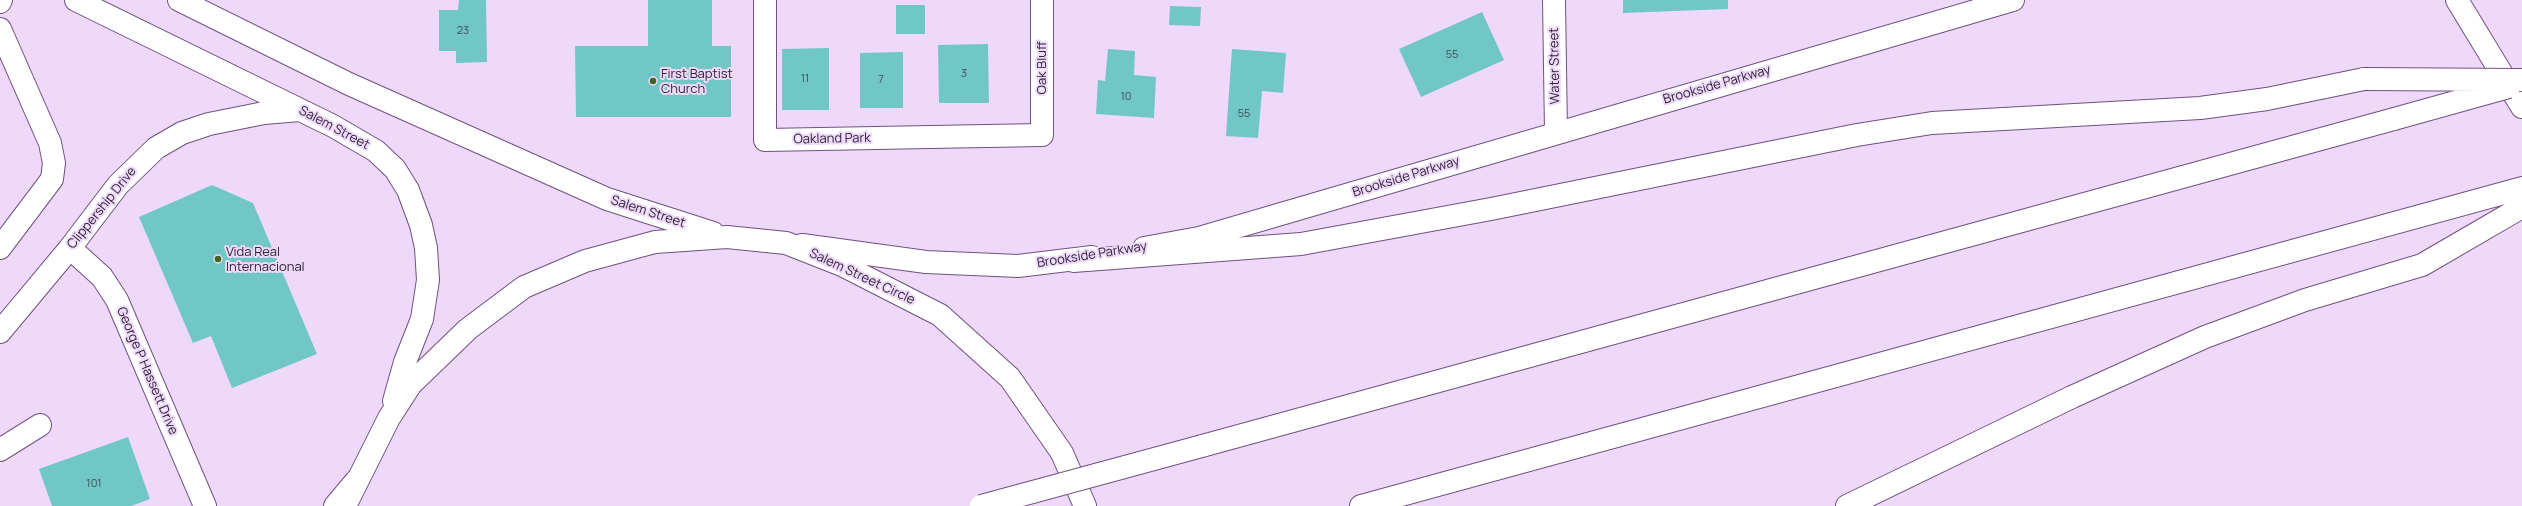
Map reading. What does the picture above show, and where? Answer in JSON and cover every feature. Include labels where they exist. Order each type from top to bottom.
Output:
[{"type":"main road","name":"Salem Street","points":[[76,0],[333,126],[376,151],[400,177],[421,225],[428,264],[422,319],[404,362],[389,418]]},
{"type":"main road","name":"Salem Street","points":[[179,0],[349,84],[607,199],[727,237]]},
{"type":"main road","name":"Oakland Park","points":[[765,0],[765,140],[1040,135]]},
{"type":"main road","name":"Oak Bluff","points":[[1040,135],[1042,0]]},
{"type":"main road","name":"Water Street","points":[[1554,0],[1556,132]]},
{"type":"main road","name":"Brookside Parkway","points":[[786,243],[926,262],[1018,266],[1073,261],[1199,238],[1556,132],[2014,0]]},
{"type":"main road","points":[[2457,0],[2522,107]]},
{"type":"main road","points":[[0,28],[50,143],[54,163],[52,179],[0,248]]},
{"type":"main road","points":[[1073,261],[1301,244],[1491,209],[1857,135],[1932,123],[2200,108],[2267,100],[2364,79],[2522,80]]},
{"type":"main road","points":[[981,506],[2522,84]]},
{"type":"main road","name":"Clippership Drive","points":[[0,332],[70,248],[130,171],[164,142],[190,130],[228,119],[300,110]]},
{"type":"main road","points":[[1361,506],[2522,188]]},
{"type":"main road","points":[[1847,506],[2072,397],[2191,343],[2305,300],[2422,265],[2522,208]]},
{"type":"main road","name":"Salem Street Circle","points":[[345,506],[356,481],[389,418],[411,384],[468,329],[524,287],[585,261],[655,242],[727,237],[786,243],[842,265],[940,315],[1010,378],[1062,452],[1085,506]]},
{"type":"main road","name":"George P Hassett Drive","points":[[70,248],[102,277],[117,300],[205,506]]},
{"type":"main road","points":[[0,450],[40,425]]},
{"type":"main road","points":[[335,506],[356,481]]},
{"type":"building","points":[[459,0],[486,0],[487,62],[456,63],[456,51],[439,51],[439,10],[458,10]]},
{"type":"building","name":"First Baptist Church","points":[[648,0],[712,0],[712,46],[731,46],[731,117],[576,117],[575,46],[648,46]]},
{"type":"building","points":[[1623,0],[1728,0],[1728,9],[1623,13]]},
{"type":"building","points":[[896,5],[925,5],[925,34],[896,34]]},
{"type":"building","points":[[1170,6],[1201,7],[1200,26],[1169,25]]},
{"type":"building","points":[[1482,12],[1504,60],[1421,97],[1399,49]]},
{"type":"building","points":[[988,44],[989,103],[939,103],[938,45]]},
{"type":"building","points":[[829,48],[829,110],[782,110],[782,49]]},
{"type":"building","points":[[1108,49],[1135,51],[1134,75],[1156,77],[1154,118],[1096,114],[1098,80],[1105,81]]},
{"type":"building","points":[[1232,49],[1286,53],[1283,93],[1262,91],[1258,138],[1226,136]]},
{"type":"building","points":[[903,52],[903,108],[860,108],[860,53]]},
{"type":"building","name":"Vida Real Internacional","points":[[212,185],[253,203],[317,354],[232,388],[211,336],[193,343],[139,217]]},
{"type":"building","points":[[128,437],[150,499],[131,506],[52,506],[39,469]]},
{"type":"place","name":"First Baptist Church","points":[[653,81]]},
{"type":"place","name":"Vida Real Internacional","points":[[218,259]]}]
